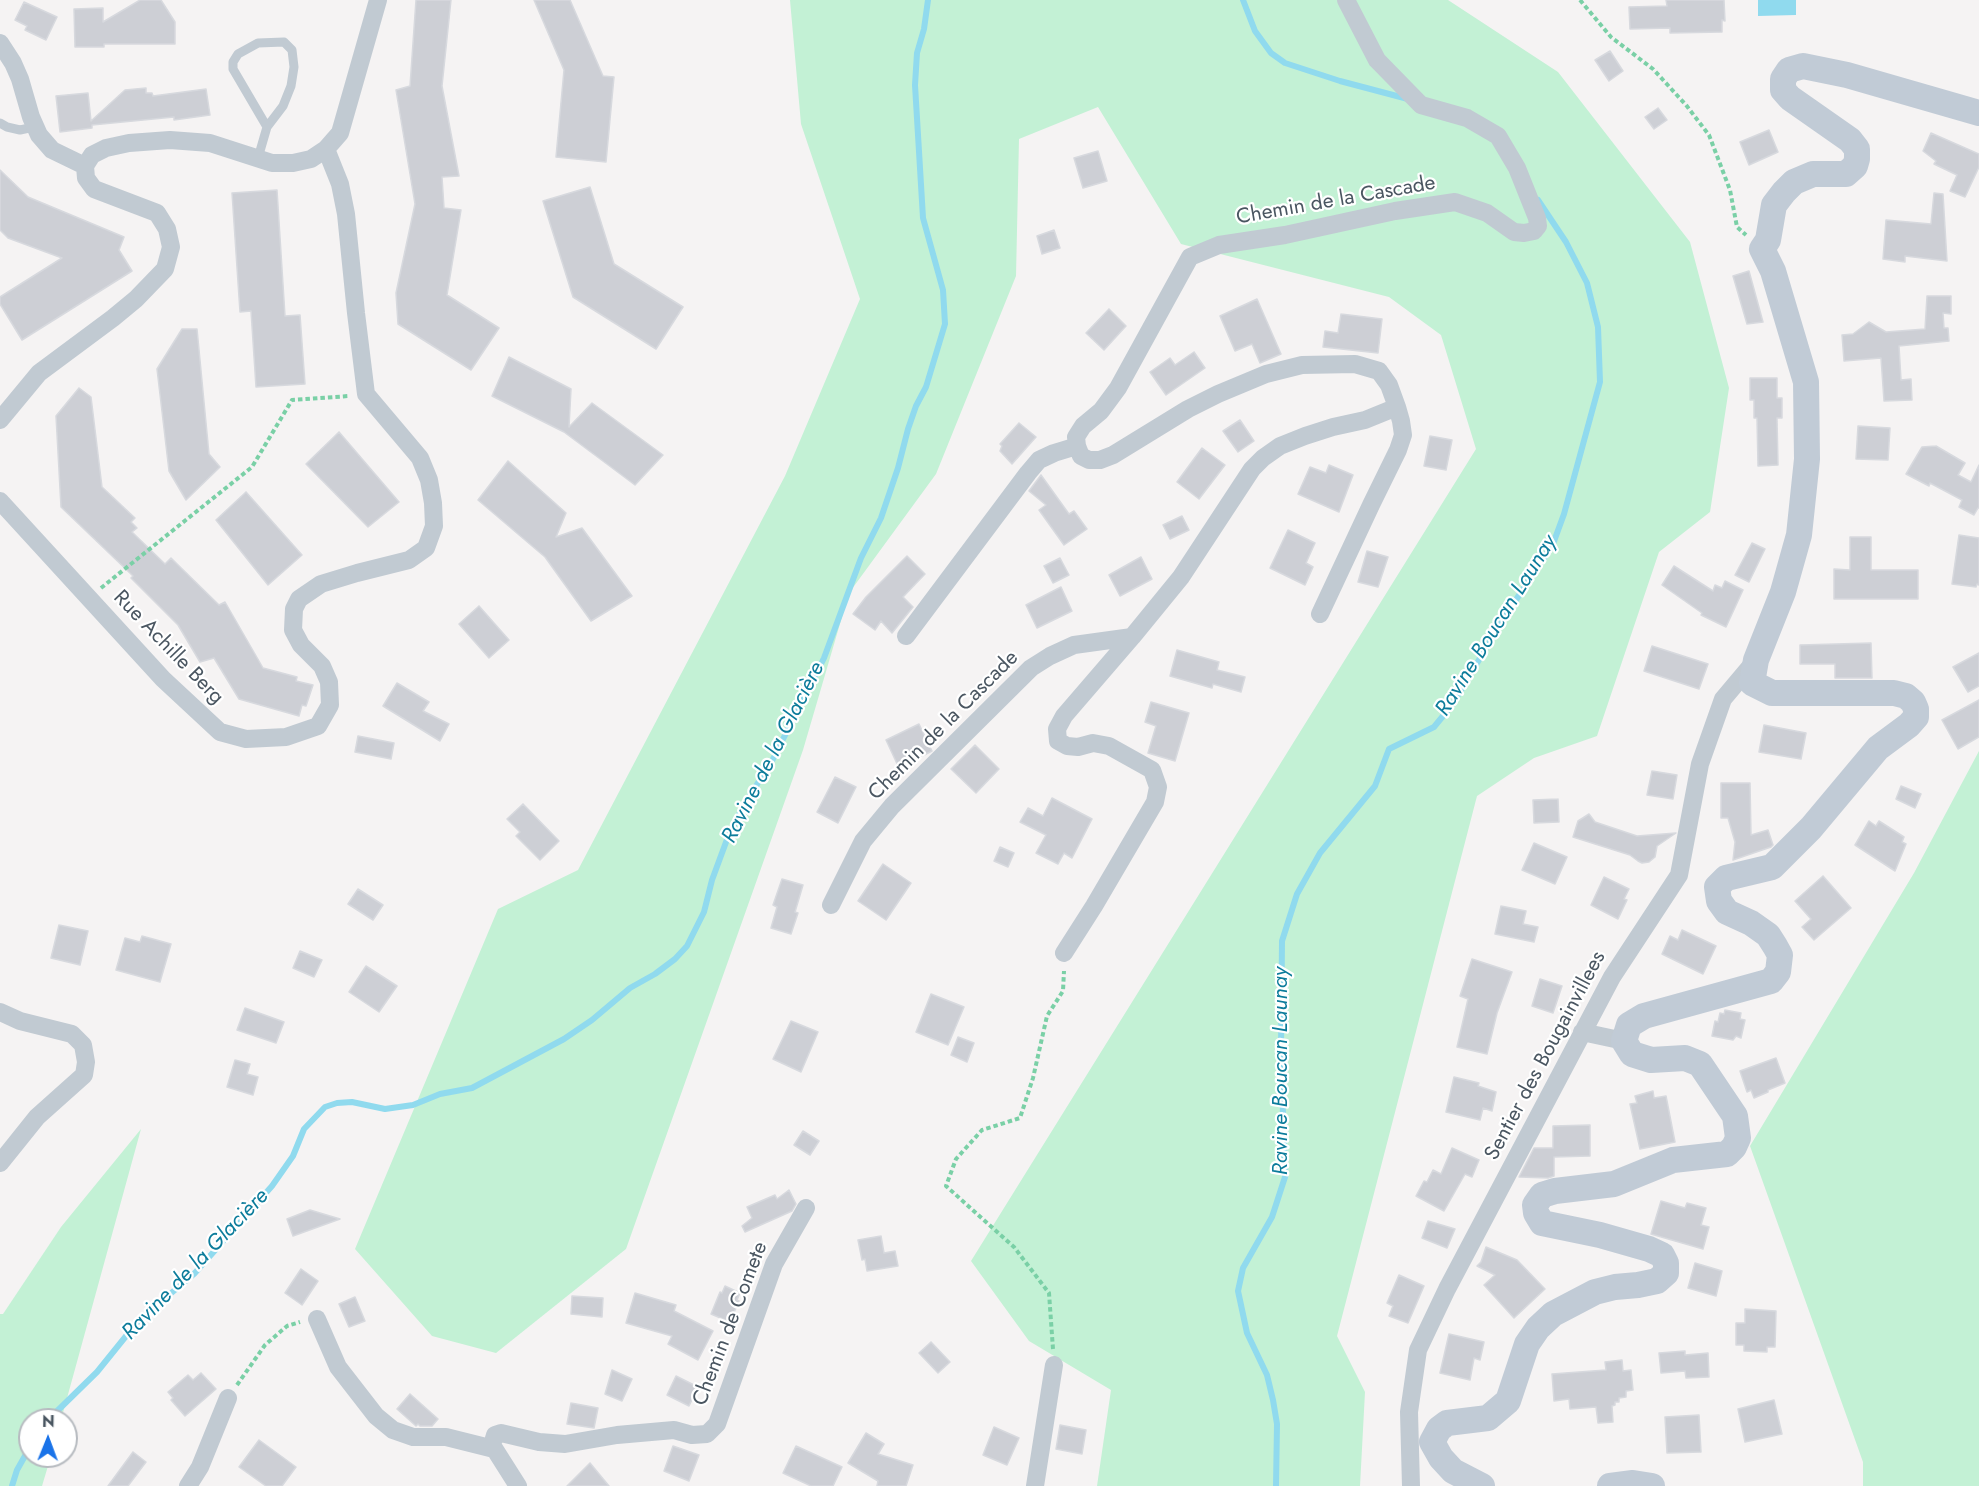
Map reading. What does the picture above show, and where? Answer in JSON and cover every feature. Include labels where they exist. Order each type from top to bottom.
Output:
[{"type":"main road","points":[[1482,1486],[1453,1471],[1441,1458],[1421,1445],[1447,1424],[1488,1418],[1508,1401],[1527,1344],[1538,1328],[1553,1314],[1595,1292],[1657,1281],[1666,1273],[1666,1263],[1662,1255],[1649,1249],[1600,1235],[1542,1223],[1536,1213],[1535,1205],[1542,1195],[1555,1191],[1614,1184],[1673,1160],[1727,1155],[1738,1138],[1735,1116],[1700,1064],[1685,1058],[1651,1060],[1632,1054],[1624,1041],[1629,1025],[1644,1016],[1771,981],[1778,972],[1780,955],[1775,946],[1751,923],[1727,912],[1719,901],[1718,887],[1726,878],[1772,867],[1811,828],[1878,748],[1916,717],[1914,702],[1906,696],[1894,693],[1772,693],[1752,683],[1756,660],[1783,592],[1799,534],[1808,459],[1806,382],[1773,271],[1762,249],[1768,240],[1774,205],[1789,187],[1813,174],[1846,174],[1855,166],[1857,159],[1857,149],[1850,140],[1790,98],[1783,90],[1783,79],[1789,70],[1803,66],[1847,75],[1979,113]]},
{"type":"main road","points":[[1610,1486],[1633,1483],[1652,1486]]},
{"type":"street","points":[[0,420],[39,373],[113,318],[136,299],[165,269],[171,247],[167,229],[157,213],[94,189],[86,178],[85,166],[92,155],[106,148],[129,143],[170,140],[210,142],[272,163],[293,163],[310,159],[326,149],[340,133],[378,0]]},
{"type":"street","name":"Chemin de la Cascade","points":[[1077,446],[1076,437],[1083,426],[1101,411],[1118,388],[1190,257],[1219,245],[1285,235],[1395,211],[1455,202],[1487,213],[1514,232],[1524,234],[1534,231],[1538,226],[1517,168],[1498,136],[1467,118],[1421,105],[1377,60],[1346,0]]},
{"type":"street","points":[[0,43],[20,79],[34,127],[52,150],[85,166]]},
{"type":"street","points":[[326,149],[340,184],[346,214],[366,394]]},
{"type":"street","points":[[906,636],[1040,460],[1077,446],[1081,456],[1089,460],[1100,460],[1113,455],[1188,409],[1266,374],[1302,365],[1355,364],[1379,371],[1389,385],[1401,421],[1403,435],[1320,614]]},
{"type":"street","name":"Rue Achille Berg","points":[[0,501],[163,679],[220,732],[246,739],[286,737],[318,726],[330,705],[329,682],[322,666],[302,645],[293,630],[294,609],[299,599],[321,584],[409,560],[426,548],[434,526],[429,480],[420,458],[366,394]]},
{"type":"street","points":[[1064,953],[1155,802],[1158,787],[1152,770],[1109,746],[1093,743],[1078,747],[1067,746],[1058,741],[1057,729],[1064,716],[1181,577],[1252,469],[1263,458],[1280,446],[1305,436],[1365,420],[1397,407]]},
{"type":"street","name":"Chemin de la Cascade","points":[[831,905],[863,841],[892,806],[1031,668],[1074,645],[1132,637]]},
{"type":"street","name":"Sentier des Bougainvillees","points":[[1411,1486],[1421,1445],[1409,1412],[1418,1350],[1447,1289],[1612,976],[1679,875],[1700,764],[1723,699],[1756,660]]},
{"type":"street","points":[[0,1012],[20,1021],[72,1034],[83,1046],[86,1062],[84,1075],[37,1117],[0,1163]]},
{"type":"street","points":[[1582,1032],[1624,1041]]},
{"type":"street","name":"Chemin de Comete","points":[[494,1449],[492,1438],[501,1433],[539,1442],[565,1444],[617,1435],[674,1430],[692,1435],[707,1434],[717,1424],[774,1264],[806,1208]]},
{"type":"street","points":[[317,1320],[339,1367],[376,1416],[393,1430],[412,1437],[446,1437],[494,1449],[518,1486]]},
{"type":"street","points":[[1035,1486],[1054,1365]]},
{"type":"street","points":[[189,1486],[200,1467],[228,1398]]},
{"type":"lane","points":[[258,158],[267,127],[283,106],[291,86],[294,67],[292,50],[284,42],[258,43],[238,54],[233,62],[233,69],[267,127]]},
{"type":"lane","points":[[0,123],[20,130],[34,127]]},
{"type":"path","points":[[1580,0],[1611,37],[1653,69],[1686,105],[1709,135],[1730,190],[1737,227],[1762,249]]},
{"type":"path","points":[[89,598],[252,467],[292,400],[366,394]]},
{"type":"path","points":[[1054,1365],[1049,1293],[1014,1247],[946,1186],[956,1159],[982,1130],[1020,1118],[1033,1078],[1047,1016],[1063,991],[1064,953]]},
{"type":"path","points":[[228,1398],[265,1345],[287,1326],[317,1320]]},
{"type":"green space","points":[[790,0],[1448,0],[1558,72],[1690,242],[1729,388],[1710,512],[1659,552],[1597,736],[1534,758],[1477,796],[1337,1336],[1365,1392],[1360,1486],[1097,1486],[1111,1390],[1029,1341],[971,1261],[1476,449],[1441,335],[1389,297],[1181,244],[1098,107],[1019,139],[1016,276],[936,474],[849,593],[803,750],[626,1249],[496,1353],[432,1336],[355,1249],[498,909],[578,870],[785,476],[860,299],[801,124]]},
{"type":"green space","points":[[1979,751],[1979,1486],[1863,1486],[1863,1462],[1750,1146],[1914,873]]},
{"type":"green space","points":[[141,1129],[64,1408],[18,1408],[18,1468],[47,1468],[42,1486],[0,1486],[0,1314],[3,1314],[61,1227]]},
{"type":"water","points":[[1758,0],[1796,0],[1796,15],[1758,16]]},
{"type":"building","points":[[140,0],[161,0],[175,22],[175,44],[104,44],[104,47],[75,47],[74,9],[103,8],[103,22]]},
{"type":"building","points":[[416,0],[451,0],[442,86],[459,176],[442,177],[444,208],[461,210],[447,295],[499,328],[471,370],[398,324],[396,293],[415,204],[396,90],[410,86]]},
{"type":"building","points":[[534,0],[570,0],[603,76],[614,77],[606,162],[556,157],[564,70]]},
{"type":"building","points":[[1666,0],[1724,0],[1725,21],[1722,20],[1722,32],[1670,33],[1670,28],[1630,29],[1629,7],[1667,6]]},
{"type":"building","points":[[24,2],[57,17],[46,40],[25,30],[27,26],[15,20]]},
{"type":"building","points":[[1610,51],[1623,71],[1609,81],[1595,60]]},
{"type":"building","points":[[146,88],[146,93],[152,93],[153,96],[206,89],[210,115],[174,120],[174,117],[92,125],[92,128],[60,132],[56,96],[88,93],[91,121],[125,90]]},
{"type":"building","points":[[1658,108],[1667,120],[1654,129],[1645,117]]},
{"type":"building","points":[[1769,130],[1778,152],[1749,165],[1740,142]]},
{"type":"building","points":[[1931,133],[1979,154],[1979,167],[1965,197],[1950,191],[1957,175],[1934,164],[1936,161],[1923,151]]},
{"type":"building","points":[[1098,151],[1107,181],[1083,188],[1074,158]]},
{"type":"building","points":[[0,170],[28,197],[124,237],[119,250],[132,271],[22,340],[0,304],[0,297],[62,258],[8,238],[0,230]]},
{"type":"building","points":[[590,187],[614,264],[683,307],[656,349],[573,297],[543,201]]},
{"type":"building","points":[[277,190],[285,316],[300,315],[305,384],[256,387],[251,311],[240,312],[232,193]]},
{"type":"building","points":[[1934,193],[1943,194],[1947,261],[1905,256],[1905,262],[1883,259],[1886,220],[1931,224]]},
{"type":"building","points":[[1054,230],[1060,248],[1042,254],[1037,236]]},
{"type":"building","points":[[1749,271],[1763,322],[1747,324],[1733,276]]},
{"type":"building","points":[[1927,296],[1951,296],[1951,314],[1943,313],[1944,328],[1948,328],[1949,341],[1899,346],[1901,380],[1911,379],[1912,400],[1884,401],[1881,358],[1844,361],[1842,335],[1853,334],[1869,322],[1886,332],[1925,329]]},
{"type":"building","points":[[1257,299],[1281,354],[1260,363],[1252,344],[1235,351],[1220,316]]},
{"type":"building","points":[[1109,309],[1126,326],[1104,350],[1086,333]]},
{"type":"building","points":[[1341,314],[1382,319],[1378,353],[1323,347],[1325,331],[1338,333]]},
{"type":"building","points":[[182,329],[197,329],[209,454],[220,467],[186,500],[169,471],[157,369]]},
{"type":"building","points":[[1194,352],[1205,368],[1166,395],[1150,372],[1170,358],[1175,365]]},
{"type":"building","points":[[509,357],[571,389],[569,427],[592,403],[663,455],[635,485],[564,432],[492,396]]},
{"type":"building","points":[[1750,378],[1777,378],[1777,398],[1782,398],[1782,418],[1777,418],[1778,465],[1758,466],[1757,418],[1754,418],[1754,400],[1750,400]]},
{"type":"building","points":[[79,388],[91,397],[102,487],[135,518],[131,522],[137,528],[132,532],[165,564],[171,558],[219,605],[225,602],[263,668],[297,677],[296,681],[313,685],[306,706],[302,705],[299,716],[239,699],[214,658],[200,662],[178,625],[131,578],[133,576],[61,507],[56,416]]},
{"type":"building","points":[[1240,420],[1254,441],[1238,452],[1223,431]]},
{"type":"building","points":[[1019,423],[1036,437],[1012,464],[1000,451],[1002,446],[1000,444]]},
{"type":"building","points":[[1858,426],[1890,428],[1888,460],[1856,459]]},
{"type":"building","points":[[339,432],[399,502],[368,527],[306,464]]},
{"type":"building","points":[[1430,436],[1452,440],[1446,470],[1424,466]]},
{"type":"building","points":[[1936,446],[1965,463],[1958,475],[1971,482],[1979,465],[1979,508],[1974,515],[1959,507],[1962,500],[1930,483],[1929,486],[1906,474],[1922,447]]},
{"type":"building","points":[[1202,448],[1225,465],[1199,499],[1177,482]]},
{"type":"building","points":[[508,461],[566,513],[556,537],[582,528],[632,596],[591,621],[545,557],[478,500]]},
{"type":"building","points":[[1329,465],[1353,475],[1339,512],[1298,494],[1310,467],[1326,473]]},
{"type":"building","points":[[1041,475],[1069,514],[1074,511],[1087,529],[1064,545],[1039,510],[1046,505],[1029,491]]},
{"type":"building","points":[[246,492],[302,555],[268,585],[216,520]]},
{"type":"building","points":[[1182,516],[1189,530],[1170,539],[1163,525]]},
{"type":"building","points":[[1288,530],[1315,543],[1306,563],[1313,567],[1305,585],[1270,568]]},
{"type":"building","points":[[1959,535],[1979,538],[1979,585],[1977,584],[1976,587],[1952,584]]},
{"type":"building","points":[[1850,537],[1871,537],[1871,570],[1918,570],[1918,599],[1834,599],[1834,569],[1850,570]]},
{"type":"building","points":[[1752,543],[1765,549],[1749,582],[1735,575]]},
{"type":"building","points":[[1367,551],[1388,557],[1378,587],[1358,582]]},
{"type":"building","points":[[907,556],[925,574],[903,597],[913,607],[892,633],[881,621],[875,630],[853,614],[866,597]]},
{"type":"building","points":[[1141,557],[1152,579],[1120,596],[1109,575]]},
{"type":"building","points":[[1060,558],[1069,575],[1053,583],[1044,566]]},
{"type":"building","points":[[1674,566],[1713,591],[1715,585],[1722,588],[1725,581],[1743,590],[1726,627],[1701,615],[1702,613],[1662,585]]},
{"type":"building","points":[[1061,587],[1072,611],[1037,628],[1026,605]]},
{"type":"building","points":[[479,606],[509,640],[489,658],[459,624]]},
{"type":"building","points":[[1871,643],[1872,678],[1835,678],[1835,664],[1800,664],[1800,645]]},
{"type":"building","points":[[1652,646],[1708,664],[1699,689],[1644,671]]},
{"type":"building","points":[[1177,650],[1219,662],[1217,670],[1245,677],[1241,692],[1213,684],[1212,688],[1170,676]]},
{"type":"building","points":[[1979,653],[1979,686],[1968,692],[1953,667]]},
{"type":"building","points":[[397,683],[429,702],[423,711],[449,724],[440,741],[383,706]]},
{"type":"building","points":[[1979,700],[1979,737],[1958,749],[1942,720]]},
{"type":"building","points":[[1151,702],[1189,713],[1175,761],[1148,753],[1156,726],[1145,722]]},
{"type":"building","points":[[919,724],[932,751],[899,768],[886,740]]},
{"type":"building","points":[[1764,725],[1806,733],[1801,759],[1759,752]]},
{"type":"building","points":[[358,736],[394,743],[391,759],[355,752]]},
{"type":"building","points":[[975,745],[999,769],[976,793],[951,769]]},
{"type":"building","points":[[1652,771],[1677,775],[1673,799],[1647,795]]},
{"type":"building","points":[[835,777],[856,787],[838,823],[817,812]]},
{"type":"building","points":[[1721,783],[1750,783],[1751,835],[1768,830],[1773,845],[1771,847],[1733,860],[1735,842],[1728,818],[1721,818]]},
{"type":"building","points":[[1901,786],[1921,794],[1915,808],[1896,799]]},
{"type":"building","points":[[1052,798],[1092,819],[1072,858],[1064,853],[1058,864],[1036,853],[1046,835],[1020,822],[1028,808],[1043,816]]},
{"type":"building","points":[[1558,799],[1559,822],[1534,823],[1533,800]]},
{"type":"building","points":[[523,804],[559,841],[540,860],[516,836],[520,832],[507,819]]},
{"type":"building","points":[[1589,814],[1595,822],[1637,836],[1676,833],[1657,846],[1655,857],[1649,862],[1642,863],[1630,855],[1573,837],[1578,821]]},
{"type":"building","points":[[1869,821],[1876,826],[1879,821],[1904,837],[1902,842],[1906,844],[1895,871],[1855,845]]},
{"type":"building","points":[[1534,843],[1567,857],[1555,884],[1522,870]]},
{"type":"building","points":[[1000,847],[1014,853],[1008,867],[994,861]]},
{"type":"building","points":[[883,864],[911,883],[886,920],[858,901]]},
{"type":"building","points":[[1823,876],[1851,908],[1814,940],[1802,927],[1811,919],[1795,901]]},
{"type":"building","points":[[1604,877],[1629,889],[1624,899],[1627,900],[1618,919],[1591,905]]},
{"type":"building","points":[[782,879],[803,885],[795,912],[798,913],[791,934],[771,928],[777,907],[773,905]]},
{"type":"building","points":[[358,889],[383,905],[373,920],[348,904]]},
{"type":"building","points":[[1501,906],[1526,911],[1523,924],[1538,927],[1534,942],[1495,934]]},
{"type":"building","points":[[59,925],[88,931],[80,965],[51,958]]},
{"type":"building","points":[[1682,930],[1716,946],[1703,974],[1662,954],[1670,936],[1678,940]]},
{"type":"building","points":[[142,936],[171,944],[160,982],[116,970],[125,938],[140,942]]},
{"type":"building","points":[[300,951],[322,960],[314,977],[293,968]]},
{"type":"building","points":[[1472,959],[1512,972],[1497,1013],[1487,1054],[1457,1047],[1468,999],[1460,996]]},
{"type":"building","points":[[366,966],[397,986],[379,1012],[349,992]]},
{"type":"building","points":[[1540,979],[1562,986],[1553,1013],[1532,1006]]},
{"type":"building","points":[[931,994],[964,1007],[948,1045],[916,1032]]},
{"type":"building","points":[[245,1008],[284,1022],[276,1043],[237,1030]]},
{"type":"building","points":[[1725,1010],[1741,1013],[1740,1019],[1745,1020],[1741,1038],[1736,1036],[1733,1040],[1712,1036],[1715,1021],[1718,1022],[1720,1013],[1724,1014]]},
{"type":"building","points":[[791,1021],[818,1032],[801,1072],[773,1059]]},
{"type":"building","points":[[958,1037],[974,1043],[967,1062],[951,1055]]},
{"type":"building","points":[[1776,1058],[1785,1083],[1754,1098],[1751,1090],[1747,1092],[1740,1071]]},
{"type":"building","points":[[235,1060],[250,1064],[247,1074],[258,1077],[253,1095],[227,1087]]},
{"type":"building","points":[[1454,1077],[1479,1083],[1478,1086],[1496,1092],[1492,1111],[1483,1108],[1480,1120],[1446,1112]]},
{"type":"building","points":[[1653,1091],[1654,1098],[1666,1096],[1675,1142],[1640,1149],[1630,1104],[1637,1103],[1635,1096]]},
{"type":"building","points":[[1590,1125],[1590,1156],[1554,1157],[1554,1176],[1548,1178],[1519,1177],[1534,1148],[1553,1148],[1553,1126]]},
{"type":"building","points":[[803,1131],[819,1141],[810,1155],[794,1145]]},
{"type":"building","points":[[1452,1148],[1479,1160],[1472,1177],[1465,1174],[1444,1211],[1416,1196],[1433,1170],[1441,1174]]},
{"type":"building","points":[[789,1190],[796,1204],[792,1211],[745,1232],[742,1226],[752,1218],[747,1207],[775,1195],[777,1199]]},
{"type":"building","points":[[1661,1201],[1685,1208],[1687,1203],[1706,1208],[1701,1225],[1709,1227],[1703,1249],[1651,1234]]},
{"type":"building","points":[[310,1210],[340,1219],[293,1236],[287,1219]]},
{"type":"building","points":[[1428,1221],[1455,1229],[1447,1248],[1422,1238]]},
{"type":"building","points":[[881,1236],[884,1253],[895,1251],[898,1266],[867,1271],[858,1240]]},
{"type":"building","points":[[1486,1247],[1517,1260],[1545,1289],[1514,1318],[1484,1285],[1495,1275],[1477,1266],[1481,1262]]},
{"type":"building","points":[[1695,1263],[1722,1271],[1716,1296],[1688,1288]]},
{"type":"building","points":[[301,1269],[318,1281],[302,1305],[285,1293]]},
{"type":"building","points":[[1399,1275],[1424,1286],[1408,1323],[1389,1316],[1393,1306],[1387,1303]]},
{"type":"building","points":[[725,1286],[740,1293],[730,1322],[711,1314]]},
{"type":"building","points":[[635,1293],[676,1305],[674,1311],[713,1331],[698,1360],[668,1344],[672,1336],[626,1323]]},
{"type":"building","points":[[572,1296],[603,1298],[602,1317],[571,1314]]},
{"type":"building","points":[[355,1297],[365,1321],[349,1327],[339,1304]]},
{"type":"building","points":[[1745,1309],[1776,1311],[1775,1347],[1767,1347],[1767,1352],[1744,1351],[1744,1345],[1736,1345],[1736,1323],[1745,1323]]},
{"type":"building","points":[[1449,1334],[1484,1342],[1480,1360],[1474,1358],[1470,1380],[1440,1373]]},
{"type":"building","points":[[931,1342],[950,1362],[938,1373],[919,1353]]},
{"type":"building","points":[[1685,1351],[1685,1355],[1708,1353],[1709,1377],[1686,1378],[1685,1371],[1661,1373],[1659,1353]]},
{"type":"building","points":[[1622,1360],[1623,1371],[1631,1370],[1633,1390],[1626,1391],[1626,1397],[1619,1398],[1619,1402],[1615,1402],[1612,1406],[1613,1422],[1598,1423],[1596,1407],[1570,1409],[1569,1399],[1554,1401],[1552,1374],[1606,1370],[1605,1362]]},
{"type":"building","points":[[612,1370],[632,1379],[622,1401],[605,1394]]},
{"type":"building","points":[[201,1373],[216,1389],[185,1416],[171,1400],[173,1398],[168,1392],[188,1375],[193,1380]]},
{"type":"building","points":[[676,1376],[698,1387],[689,1406],[667,1395]]},
{"type":"building","points":[[410,1394],[438,1419],[432,1426],[418,1424],[416,1426],[397,1409]]},
{"type":"building","points":[[1774,1400],[1782,1434],[1745,1442],[1738,1409]]},
{"type":"building","points":[[571,1403],[598,1408],[594,1428],[567,1424]]},
{"type":"building","points":[[1699,1415],[1701,1452],[1667,1453],[1665,1417]]},
{"type":"building","points":[[1060,1425],[1086,1430],[1082,1454],[1056,1449]]},
{"type":"building","points":[[994,1427],[1019,1438],[1007,1465],[983,1455]]},
{"type":"building","points":[[866,1433],[884,1444],[878,1454],[913,1465],[906,1486],[877,1486],[878,1481],[848,1463]]},
{"type":"building","points":[[259,1440],[296,1467],[282,1486],[266,1486],[239,1467]]},
{"type":"building","points":[[673,1446],[699,1455],[689,1481],[664,1471]]},
{"type":"building","points":[[796,1446],[842,1467],[833,1486],[811,1486],[783,1473]]},
{"type":"building","points":[[133,1452],[146,1462],[128,1486],[108,1486]]},
{"type":"building","points":[[590,1463],[609,1486],[567,1486]]},
{"type":"waterway","name":"Ravine de la Glacière","points":[[60,1408],[97,1372],[139,1320],[194,1274],[272,1186],[293,1156],[304,1129],[325,1107],[352,1102],[385,1109],[413,1105],[440,1094],[472,1088],[564,1039],[592,1020],[630,988],[675,959],[687,946],[704,912],[712,880],[729,834],[773,759],[824,658],[861,558],[881,518],[908,429],[926,387],[945,324],[943,290],[923,218],[915,85],[917,53],[924,29],[928,0]]},
{"type":"waterway","name":"Ravine Boucan Launay","points":[[1243,0],[1255,31],[1271,53],[1285,63],[1340,81],[1408,99]]},
{"type":"waterway","name":"Ravine Boucan Launay","points":[[1276,1486],[1277,1424],[1273,1400],[1267,1375],[1247,1333],[1238,1291],[1243,1268],[1272,1217],[1285,1177],[1281,1051],[1282,941],[1297,894],[1320,853],[1375,786],[1389,749],[1434,727],[1452,705],[1504,618],[1553,544],[1564,514],[1600,382],[1598,327],[1587,283],[1566,242],[1538,200]]},
{"type":"waterway","name":"Ravine de la Glacière","points":[[12,1486],[18,1468]]}]
